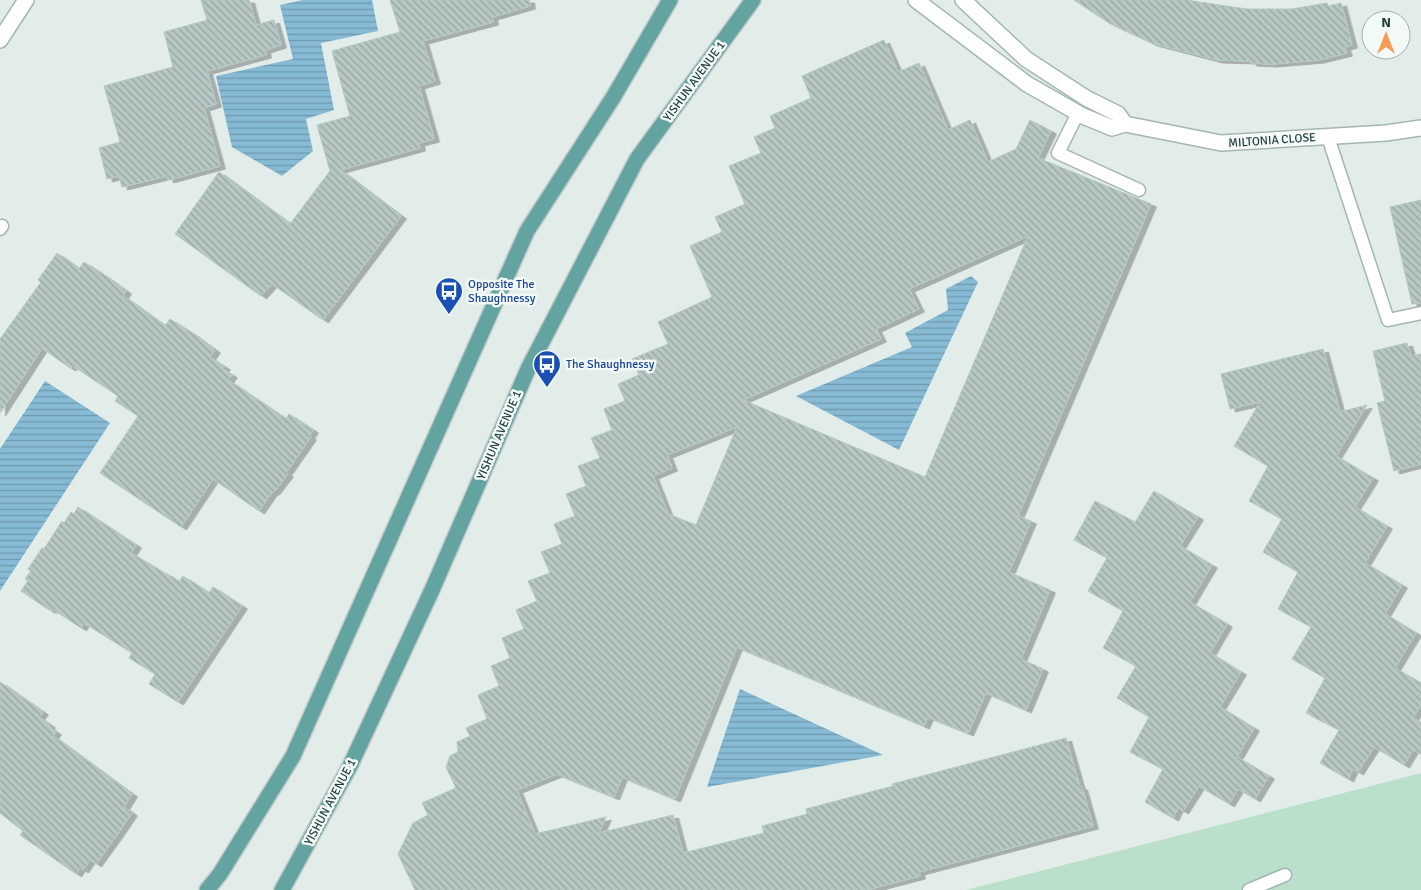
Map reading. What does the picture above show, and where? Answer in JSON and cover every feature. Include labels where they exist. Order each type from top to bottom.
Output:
[{"type":"main road","points":[[208,890],[220,874],[293,756],[527,231],[614,96],[670,0]]},
{"type":"main road","name":"YISHUN AVENUE 1","points":[[282,890],[350,766],[432,590],[528,369],[637,159],[753,0]]},
{"type":"street","points":[[0,39],[26,0]]},
{"type":"street","name":"MILTONIA CLOSE","points":[[916,0],[1027,84],[1078,113],[1112,128],[1125,124],[1221,143],[1386,133],[1421,128]]},
{"type":"street","name":"MILTONIA CLOSE","points":[[963,0],[1026,59],[1086,98],[1118,114],[1125,124]]},
{"type":"street","points":[[1078,113],[1086,98]]},
{"type":"lane","points":[[1078,113],[1058,153],[1139,190]]},
{"type":"lane","points":[[1328,137],[1388,320],[1421,313]]},
{"type":"lane","points":[[1249,890],[1285,875]]},
{"type":"green space","points":[[1421,773],[1421,890],[966,890],[1367,787]]},
{"type":"water","points":[[303,0],[372,0],[378,31],[321,43],[334,110],[306,119],[313,151],[282,176],[232,147],[216,76],[293,59],[280,5]]},
{"type":"water","points":[[971,276],[978,282],[899,450],[796,396],[912,347],[905,333],[948,310],[946,289]]},
{"type":"water","points":[[45,381],[110,423],[0,591],[0,449]]},
{"type":"water","points":[[740,689],[883,755],[707,787]]},
{"type":"building","points":[[201,0],[249,0],[256,25],[274,20],[281,45],[265,50],[266,55],[207,71],[216,104],[204,108],[220,166],[168,180],[167,176],[122,187],[119,176],[107,179],[99,148],[120,142],[104,86],[173,67],[164,32],[207,20]]},
{"type":"building","points":[[390,0],[529,0],[530,6],[492,17],[493,22],[423,41],[435,81],[419,86],[434,139],[419,143],[420,148],[340,170],[401,216],[323,320],[272,284],[261,296],[175,234],[219,172],[290,224],[330,171],[317,125],[350,116],[332,51],[400,32]]},
{"type":"building","points":[[1074,0],[1186,0],[1247,9],[1292,9],[1327,3],[1328,6],[1341,3],[1352,45],[1345,47],[1347,53],[1319,60],[1272,64],[1217,60],[1152,43],[1109,23]]},
{"type":"building","points":[[884,40],[898,72],[919,63],[948,130],[970,120],[988,162],[1016,149],[1030,120],[1051,131],[1038,158],[1151,204],[1018,516],[1031,521],[1009,572],[1050,590],[1021,659],[1043,669],[1026,710],[986,693],[968,733],[928,717],[924,726],[737,647],[675,799],[622,777],[614,797],[557,774],[517,790],[535,834],[606,817],[599,833],[673,815],[683,853],[764,833],[762,826],[807,814],[806,809],[1066,738],[1093,826],[919,872],[920,876],[866,890],[415,890],[398,854],[413,823],[428,815],[422,803],[456,788],[446,767],[450,756],[458,752],[457,742],[470,736],[466,728],[487,719],[478,695],[499,686],[491,666],[510,658],[502,638],[524,629],[516,610],[537,601],[528,581],[550,573],[541,552],[562,544],[554,524],[575,516],[566,494],[586,486],[578,466],[600,458],[591,438],[612,430],[604,409],[625,401],[618,384],[639,375],[632,359],[668,344],[658,322],[712,297],[690,246],[722,232],[715,217],[745,204],[729,166],[761,153],[754,137],[775,128],[770,116],[811,98],[802,76]],"holes":[[[1028,236],[925,477],[743,400],[881,339],[876,329],[919,309],[909,289]],[[737,427],[696,525],[668,514],[653,476],[672,468],[667,455]]]},
{"type":"building","points":[[1421,200],[1421,303],[1412,304],[1390,207]]},
{"type":"building","points":[[57,253],[79,269],[84,262],[104,275],[126,291],[123,296],[165,326],[170,319],[192,333],[215,350],[210,357],[225,367],[223,369],[232,375],[228,380],[286,419],[289,414],[313,430],[309,436],[311,437],[286,473],[288,474],[259,511],[213,479],[181,527],[100,473],[138,416],[115,401],[118,396],[73,366],[70,368],[42,348],[0,413],[0,339],[41,282],[38,280]]},
{"type":"building","points":[[1407,343],[1411,356],[1421,354],[1421,464],[1394,471],[1377,403],[1385,401],[1373,351]]},
{"type":"building","points":[[1323,349],[1340,412],[1367,405],[1336,456],[1373,478],[1355,507],[1387,526],[1365,563],[1402,585],[1385,614],[1416,633],[1395,668],[1421,683],[1421,704],[1413,718],[1421,723],[1421,754],[1413,750],[1404,765],[1374,747],[1358,772],[1353,769],[1348,779],[1320,763],[1339,730],[1306,713],[1325,678],[1292,659],[1311,627],[1278,609],[1298,572],[1263,552],[1282,519],[1249,501],[1268,466],[1234,446],[1260,402],[1230,409],[1221,374]]},
{"type":"building","points":[[1154,491],[1198,517],[1180,546],[1212,565],[1190,602],[1227,624],[1210,653],[1241,672],[1220,707],[1254,728],[1237,757],[1269,776],[1255,799],[1238,789],[1229,804],[1199,786],[1183,811],[1178,808],[1173,818],[1145,802],[1163,769],[1130,752],[1149,717],[1117,698],[1136,666],[1103,648],[1123,611],[1088,591],[1107,558],[1074,540],[1095,501],[1135,522]]},
{"type":"building","points":[[78,507],[136,545],[131,553],[179,582],[183,576],[209,593],[213,587],[242,606],[178,702],[149,684],[155,674],[129,658],[132,653],[84,623],[81,628],[21,591],[28,581],[25,579],[31,571],[28,569],[42,548],[44,549],[62,521],[64,523],[71,512],[74,514]]},
{"type":"building","points":[[0,682],[43,712],[39,717],[56,732],[53,736],[132,794],[124,807],[132,813],[117,835],[96,864],[90,860],[83,870],[80,868],[76,874],[20,835],[23,831],[0,813]]},
{"type":"place","name":"Opposite The Shaughnessy","points":[[449,315]]},
{"type":"place","name":"The Shaughnessy","points":[[547,388]]}]
